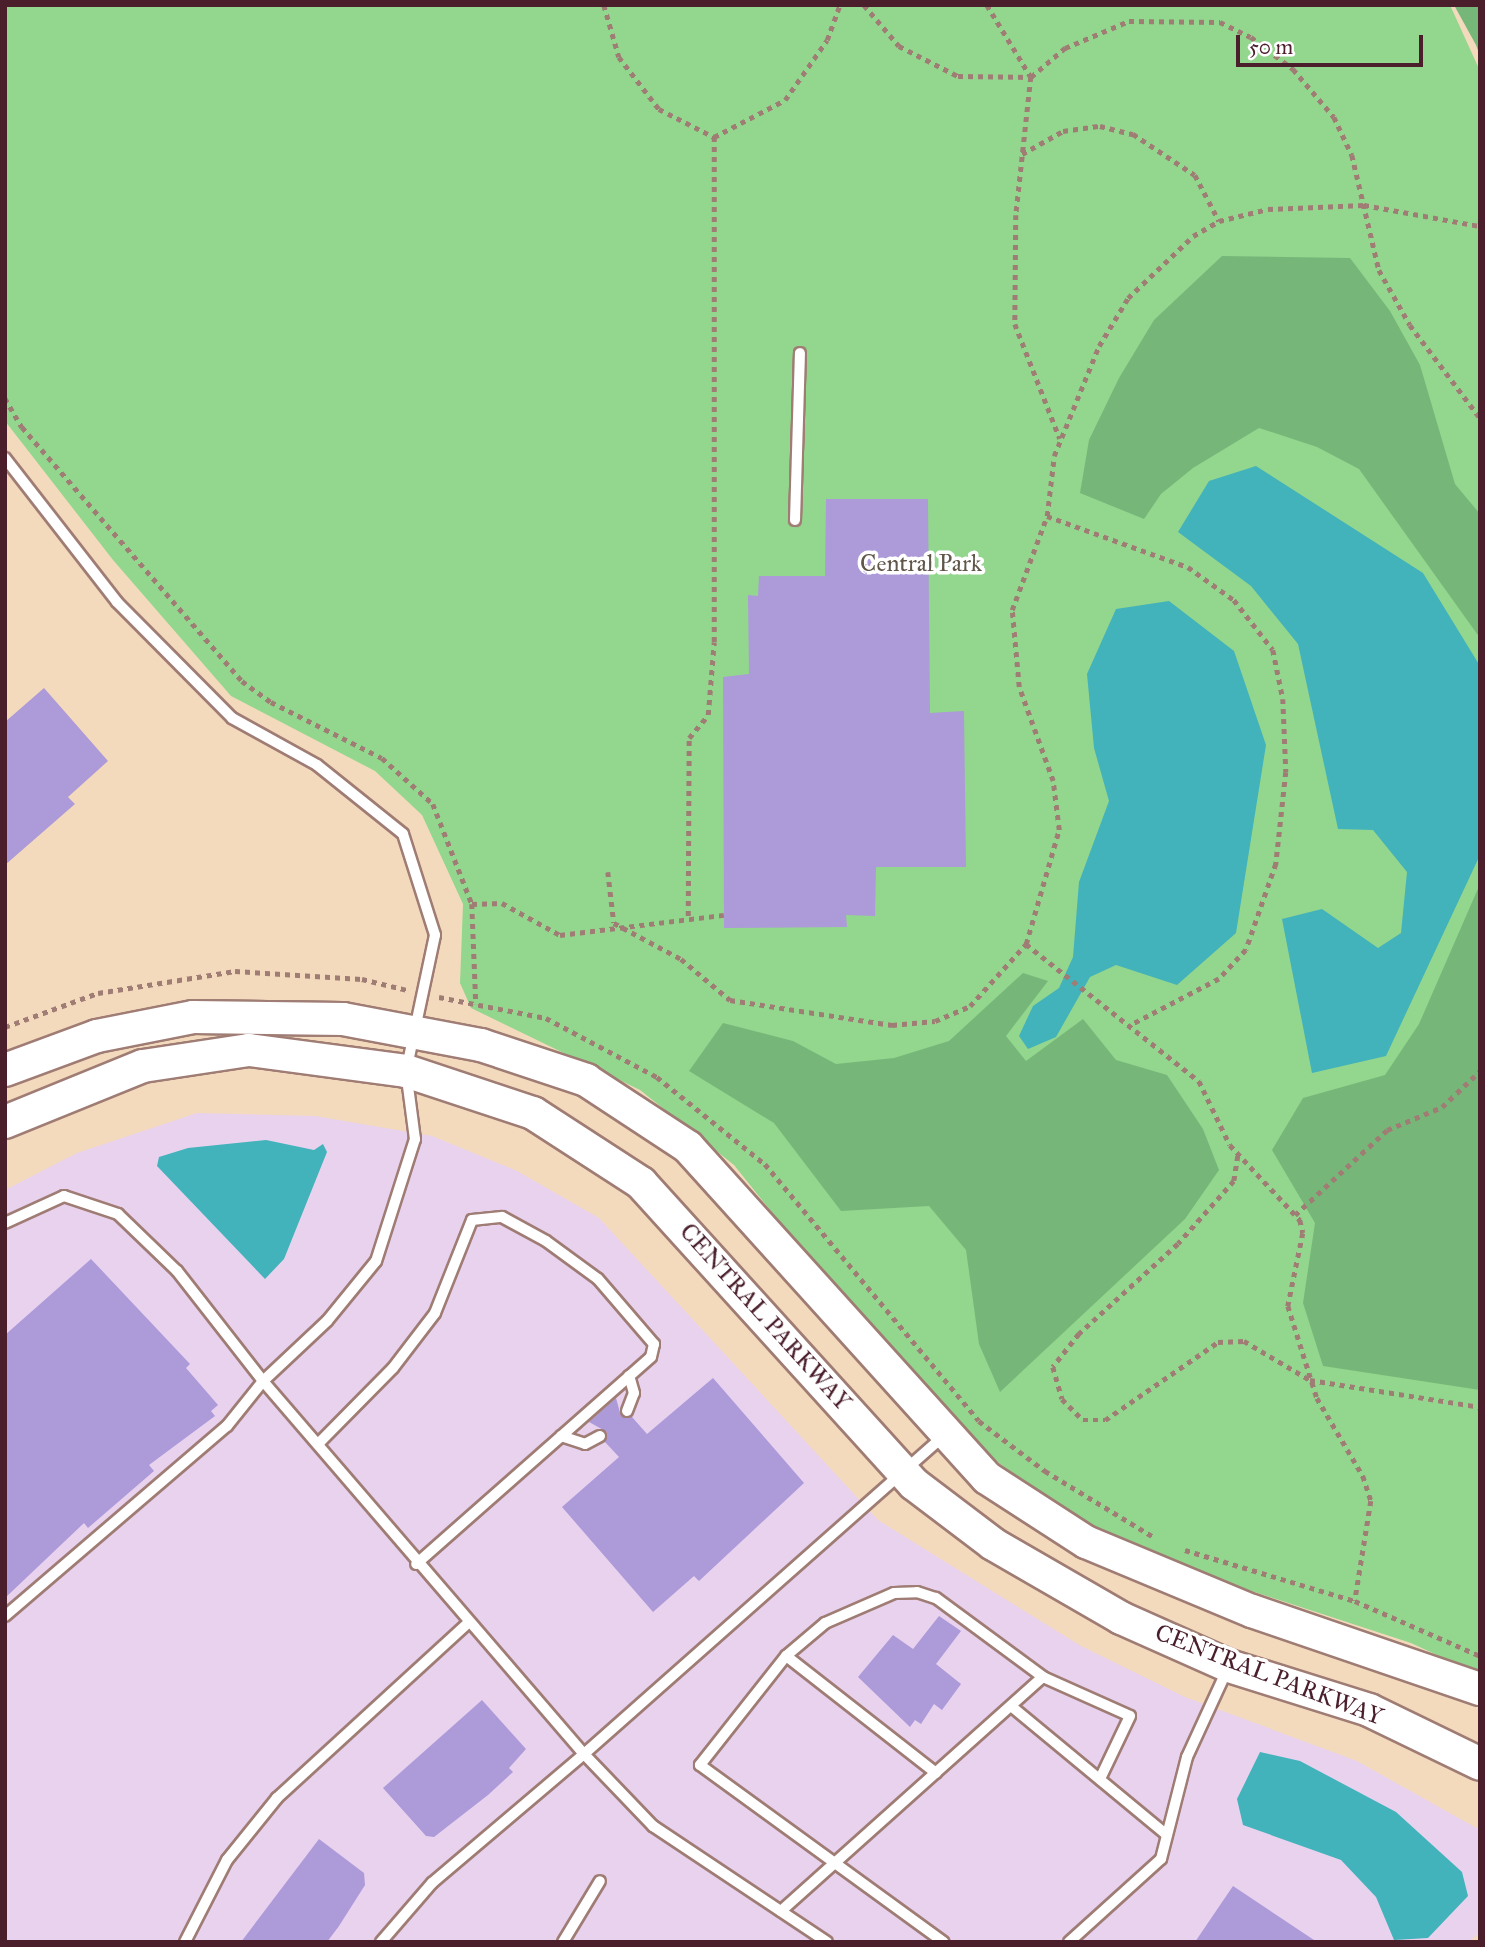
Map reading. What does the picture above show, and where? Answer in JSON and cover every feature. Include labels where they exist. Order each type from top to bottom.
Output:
[{"type":"street","points":[[5,1070],[97,1036],[193,1017],[343,1019],[481,1045],[586,1080],[688,1147],[986,1478],[1086,1542],[1252,1611],[1480,1689]]},
{"type":"street","name":"CENTRAL PARKWAY","points":[[5,1122],[143,1066],[249,1050],[406,1070],[533,1113],[641,1183],[905,1475],[993,1544],[1121,1618],[1229,1665],[1369,1710],[1480,1764]]},
{"type":"lane","points":[[795,520],[800,353]]},
{"type":"lane","points":[[5,458],[117,602],[232,718],[317,765],[403,834],[435,935],[406,1070],[415,1139],[376,1261],[327,1321],[263,1381],[227,1426],[5,1616]]},
{"type":"lane","points":[[5,1223],[64,1196],[118,1214],[177,1271],[263,1381],[319,1443],[467,1625],[653,1826],[827,1942]]},
{"type":"lane","points":[[319,1443],[393,1368],[435,1313],[472,1220],[502,1217],[598,1279],[654,1344],[651,1357],[415,1564]]},
{"type":"lane","points":[[627,1411],[635,1393],[629,1376]]},
{"type":"lane","points":[[381,1942],[432,1884],[905,1475],[945,1434]]},
{"type":"lane","points":[[561,1436],[585,1444],[600,1436]]},
{"type":"lane","points":[[944,1942],[831,1865],[701,1765],[786,1656],[825,1623],[894,1593],[917,1592],[936,1598],[1043,1677],[1130,1716],[1100,1779]]},
{"type":"lane","points":[[185,1942],[227,1860],[277,1798],[467,1625]]},
{"type":"lane","points":[[786,1656],[936,1773]]},
{"type":"lane","points":[[1069,1942],[1161,1859],[1187,1757],[1229,1665]]},
{"type":"lane","points":[[781,1911],[1043,1677]]},
{"type":"lane","points":[[1011,1706],[1167,1835]]},
{"type":"lane","points":[[563,1942],[600,1881]]},
{"type":"path","points":[[604,5],[620,57],[659,109],[714,137]]},
{"type":"path","points":[[714,137],[785,100],[827,40],[840,5]]},
{"type":"path","points":[[864,5],[899,46],[945,70],[1031,77],[1065,48],[1129,21],[1220,22],[1293,69],[1334,117],[1352,155],[1379,270],[1410,325],[1480,418]]},
{"type":"path","points":[[986,5],[1031,77],[1022,154],[1015,324],[1060,439]]},
{"type":"path","points":[[1022,154],[1063,131],[1100,126],[1133,134],[1195,175],[1219,221]]},
{"type":"path","points":[[688,916],[689,738],[708,715],[714,642],[714,137]]},
{"type":"path","points":[[614,923],[681,959],[730,999],[892,1025],[935,1021],[970,1006],[1026,944],[1059,830],[1053,781],[1019,687],[1010,641],[1012,610],[1047,516],[1060,439],[1099,346],[1128,298],[1194,236],[1219,221],[1268,209],[1364,205],[1480,226]]},
{"type":"path","points":[[5,398],[22,427],[242,681],[271,702],[382,758],[433,804],[472,904],[476,1004]]},
{"type":"path","points":[[1047,516],[1188,567],[1234,600],[1273,650],[1283,699],[1286,772],[1276,864],[1246,950],[1219,979],[1131,1025]]},
{"type":"path","points":[[608,872],[614,923]]},
{"type":"path","points":[[472,904],[502,903],[560,935],[614,923],[724,915]]},
{"type":"path","points":[[1026,944],[1199,1081],[1238,1155],[1295,1215],[1303,1233],[1288,1306],[1310,1380],[1363,1476],[1370,1501],[1355,1601]]},
{"type":"path","points":[[1295,1215],[1387,1130],[1442,1107],[1480,1071]]},
{"type":"path","points":[[1238,1155],[1234,1181],[1053,1367],[1062,1399],[1083,1420],[1105,1420],[1218,1342],[1244,1341],[1310,1380],[1480,1407]]},
{"type":"shaded area","points":[[197,1113],[315,1116],[432,1136],[517,1171],[599,1218],[878,1520],[1081,1646],[1185,1697],[1357,1761],[1480,1830],[1480,1932],[1469,1942],[5,1942],[5,1190],[77,1153]]},
{"type":"green space","name":"Central Park","points":[[5,5],[1450,5],[1480,71],[1480,1675],[1411,1643],[1150,1558],[1053,1505],[962,1434],[856,1317],[734,1165],[640,1090],[471,1008],[460,983],[463,904],[422,815],[375,771],[231,696],[113,560],[5,421]]},
{"type":"green space","points":[[1454,5],[1480,5],[1480,56],[1476,45]]},
{"type":"green space","points":[[1222,256],[1350,258],[1390,311],[1420,365],[1455,484],[1480,514],[1480,638],[1359,469],[1317,447],[1259,428],[1193,468],[1161,494],[1144,519],[1080,493],[1089,440],[1119,378],[1154,320]]},
{"type":"green space","points":[[1480,884],[1480,1390],[1323,1366],[1303,1303],[1315,1223],[1272,1150],[1303,1098],[1385,1075],[1419,1024]]},
{"type":"green space","points":[[1023,973],[1048,981],[1006,1036],[1026,1061],[1083,1019],[1116,1060],[1167,1075],[1203,1129],[1219,1170],[1185,1219],[1000,1392],[979,1344],[966,1250],[929,1206],[841,1211],[774,1123],[689,1071],[723,1023],[793,1041],[836,1064],[894,1058],[949,1041]]},
{"type":"water","points":[[1256,466],[1423,573],[1480,666],[1480,855],[1386,1056],[1312,1073],[1282,919],[1322,909],[1378,948],[1401,933],[1407,872],[1373,830],[1338,829],[1298,644],[1251,586],[1178,532],[1209,481]]},
{"type":"water","points":[[1169,601],[1234,651],[1266,745],[1236,933],[1177,985],[1116,965],[1090,977],[1056,1037],[1028,1049],[1019,1036],[1033,1006],[1059,988],[1073,957],[1079,882],[1109,801],[1094,748],[1087,674],[1116,609]]},
{"type":"water","points":[[266,1140],[314,1150],[323,1144],[327,1152],[284,1259],[265,1279],[157,1166],[159,1157],[188,1148]]},
{"type":"water","points":[[1260,1752],[1300,1761],[1396,1812],[1462,1872],[1468,1896],[1428,1938],[1394,1940],[1376,1897],[1341,1860],[1243,1825],[1237,1799]]},
{"type":"building","points":[[826,499],[928,499],[930,713],[964,711],[966,867],[876,867],[875,916],[846,915],[847,927],[724,928],[723,677],[749,674],[748,595],[758,596],[759,576],[825,576]]},
{"type":"building","points":[[44,688],[108,761],[68,797],[75,804],[5,865],[5,722]]},
{"type":"building","points":[[91,1259],[190,1364],[186,1368],[218,1405],[211,1411],[215,1416],[149,1465],[154,1471],[88,1528],[84,1523],[5,1598],[5,1335]]},
{"type":"building","points":[[713,1378],[804,1483],[699,1581],[694,1576],[653,1612],[562,1507],[619,1457],[605,1442],[607,1432],[589,1422],[616,1398],[621,1416],[632,1417],[647,1434]]},
{"type":"building","points":[[939,1616],[961,1631],[936,1664],[961,1684],[942,1710],[934,1704],[921,1724],[915,1720],[910,1727],[858,1677],[893,1635],[913,1649]]},
{"type":"building","points":[[482,1700],[526,1749],[509,1768],[513,1772],[488,1795],[434,1837],[426,1836],[383,1788]]},
{"type":"building","points":[[319,1839],[364,1873],[365,1885],[327,1942],[241,1942]]},
{"type":"building","points":[[1233,1886],[1317,1942],[1195,1942]]}]
